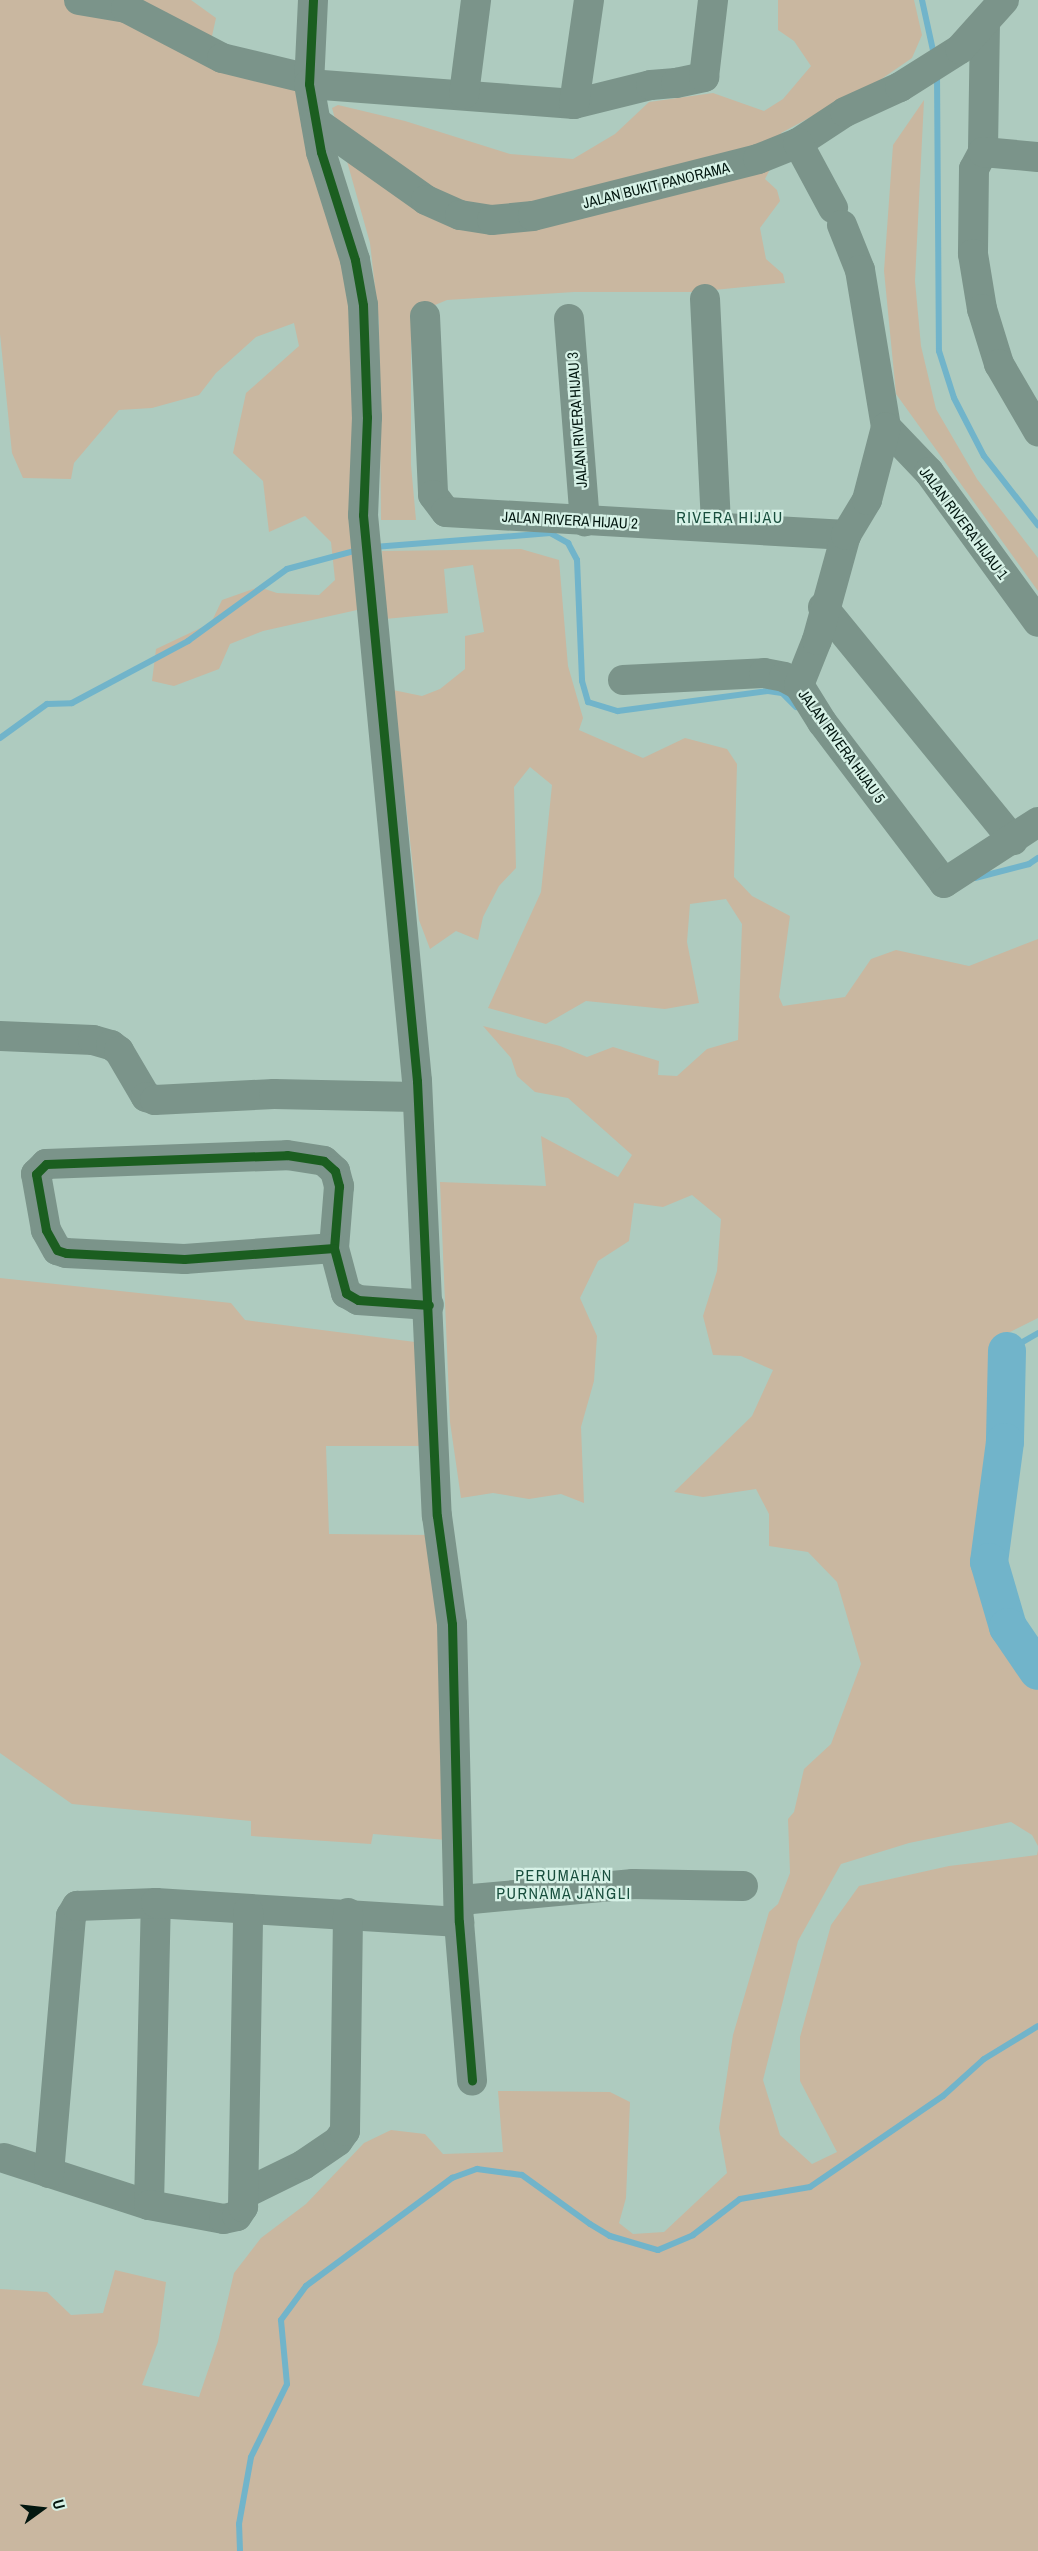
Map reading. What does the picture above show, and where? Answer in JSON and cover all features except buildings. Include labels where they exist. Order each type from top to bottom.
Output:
[{"type":"street","points":[[79,0],[126,8],[222,58],[309,82],[574,104],[704,77],[713,0]]},
{"type":"street","points":[[313,0],[309,82],[316,122],[355,260],[363,304],[367,417],[363,515],[417,1082],[415,1097],[429,1305],[437,1516],[452,1624],[460,1911],[472,2080]]},
{"type":"street","points":[[464,94],[476,0]]},
{"type":"street","points":[[574,104],[589,0]]},
{"type":"street","name":"JALAN BUKIT PANORAMA","points":[[316,122],[426,200],[460,215],[492,220],[533,216],[758,159],[798,143],[845,112],[900,87],[960,49],[995,11]]},
{"type":"street","name":"JALAN BUKIT PANORAMA","points":[[995,11],[983,152],[974,169],[974,254],[982,309],[999,364],[1038,431]]},
{"type":"street","points":[[798,143],[838,216],[860,270],[886,427],[867,500],[846,535],[823,607],[817,640],[799,685]]},
{"type":"street","points":[[983,152],[1038,157]]},
{"type":"street","points":[[705,299],[716,527]]},
{"type":"street","name":"JALAN RIVERA HIJAU 2","points":[[425,316],[433,495],[446,512],[846,535]]},
{"type":"street","name":"JALAN RIVERA HIJAU 3","points":[[569,319],[585,521]]},
{"type":"street","name":"JALAN RIVERA HIJAU 1","points":[[886,427],[929,472],[1038,622]]},
{"type":"street","points":[[823,607],[1013,840]]},
{"type":"street","name":"JALAN RIVERA HIJAU 5","points":[[623,680],[764,673],[784,676],[799,685],[822,722],[944,883],[1038,822]]},
{"type":"street","points":[[0,1036],[93,1040],[111,1045],[119,1051],[146,1097],[154,1100],[274,1094],[415,1097]]},
{"type":"street","points":[[334,1248],[184,1259],[66,1253],[57,1250],[46,1230],[36,1174],[46,1164],[304,1156],[324,1161],[335,1171],[340,1197],[334,1248],[346,1293],[358,1300],[429,1305]]},
{"type":"street","points":[[49,2173],[70,1916],[77,1906],[88,1902],[156,1903],[248,1911],[348,1913],[460,1911],[633,1884],[743,1886]]},
{"type":"street","points":[[149,2205],[156,1903]]},
{"type":"street","points":[[4,2158],[149,2205],[224,2219],[237,2216],[244,2194],[248,1911]]},
{"type":"street","points":[[244,2194],[303,2165],[338,2141],[345,2131],[348,1913]]},
{"type":"shaded area","points":[[0,0],[191,0],[216,18],[210,45],[305,72],[353,303],[357,610],[263,631],[230,644],[219,669],[174,686],[152,681],[156,649],[211,623],[222,600],[259,587],[277,593],[319,595],[335,580],[331,542],[305,516],[269,532],[263,481],[233,453],[246,393],[299,346],[294,323],[256,337],[216,373],[199,395],[152,408],[119,410],[74,463],[71,479],[23,478],[12,453],[0,334]]},
{"type":"shaded area","points":[[778,0],[914,0],[922,35],[912,58],[880,80],[781,133],[783,144],[765,179],[777,190],[780,201],[760,228],[766,259],[783,274],[785,283],[694,292],[574,292],[447,300],[411,315],[411,465],[416,520],[381,520],[379,323],[370,243],[332,108],[338,105],[405,121],[510,154],[573,159],[615,134],[649,102],[713,93],[764,111],[783,99],[811,66],[794,41],[778,30]]},
{"type":"shaded area","points":[[924,100],[915,281],[921,346],[936,409],[977,479],[1038,558],[1038,591],[896,394],[884,271],[893,145]]},
{"type":"shaded area","points":[[521,549],[559,560],[568,666],[583,718],[579,730],[643,758],[685,738],[727,749],[737,764],[734,877],[752,896],[790,916],[779,997],[783,1006],[845,997],[871,959],[896,950],[969,966],[1038,939],[1038,1318],[1008,1333],[997,1348],[994,1373],[1000,1405],[977,1524],[979,1562],[988,1597],[1008,1647],[1038,1690],[1038,1846],[1032,1835],[1011,1822],[909,1843],[841,1864],[798,1941],[763,2080],[780,2135],[812,2164],[837,2152],[800,2081],[800,2037],[831,1925],[859,1886],[949,1866],[1037,1855],[1038,1850],[1038,2551],[0,2551],[0,2289],[47,2292],[71,2315],[103,2313],[115,2270],[166,2282],[158,2342],[142,2385],[199,2397],[218,2341],[234,2273],[261,2238],[306,2204],[364,2143],[391,2130],[425,2134],[443,2154],[503,2152],[498,2091],[610,2092],[630,2102],[626,2198],[619,2223],[633,2234],[664,2232],[727,2173],[719,2128],[733,2035],[769,1912],[778,1904],[790,1873],[788,1819],[794,1812],[804,1769],[831,1744],[861,1664],[837,1582],[808,1552],[769,1546],[769,1514],[756,1489],[703,1497],[674,1492],[752,1416],[773,1370],[741,1356],[713,1355],[703,1316],[717,1271],[721,1219],[692,1195],[663,1207],[634,1203],[629,1241],[598,1261],[580,1298],[597,1336],[594,1381],[581,1427],[584,1503],[561,1494],[529,1499],[493,1493],[461,1498],[450,1422],[440,1182],[546,1186],[541,1136],[618,1177],[632,1155],[568,1098],[535,1092],[517,1076],[511,1058],[483,1026],[560,1046],[587,1057],[613,1047],[659,1061],[658,1075],[677,1076],[707,1049],[738,1040],[742,924],[726,899],[690,904],[687,942],[699,1003],[665,1009],[586,1001],[546,1024],[488,1008],[541,892],[552,785],[530,767],[514,787],[516,868],[499,886],[483,917],[478,940],[456,931],[430,949],[419,920],[393,690],[422,696],[440,689],[465,669],[465,636],[484,632],[473,565],[444,569],[448,613],[385,619],[382,551]]},
{"type":"shaded area","points":[[0,1278],[231,1303],[245,1320],[415,1342],[420,1446],[326,1446],[329,1534],[431,1535],[459,1841],[373,1834],[371,1844],[251,1836],[251,1821],[72,1804],[0,1753]]},
{"type":"waterway","points":[[922,0],[934,55]]},
{"type":"waterway","points":[[937,74],[939,351],[954,398],[984,456],[1038,525]]},
{"type":"waterway","points":[[374,547],[550,533],[568,543],[577,560],[582,681],[588,702],[618,711],[768,691],[782,693],[796,707]]},
{"type":"waterway","points":[[0,738],[47,704],[72,703],[188,641],[287,569],[358,550]]},
{"type":"waterway","points":[[975,878],[1029,864],[1038,858]]},
{"type":"waterway","points":[[1007,1351],[1038,1333]]},
{"type":"waterway","points":[[1007,1351],[1005,1442],[989,1562],[1008,1627],[1038,1671]]},
{"type":"waterway","points":[[240,2551],[239,2524],[251,2457],[287,2384],[281,2320],[306,2286],[452,2178],[477,2169],[522,2175],[610,2236],[658,2250],[693,2235],[740,2199],[810,2187],[943,2096],[984,2059],[1038,2026]]},
{"type":"cycle path","points":[[313,0],[309,84],[321,152],[355,260],[363,305],[367,417],[363,515],[417,1081],[437,1516],[452,1624],[459,1922],[472,2080]]},
{"type":"cycle path","points":[[334,1248],[184,1259],[66,1253],[57,1250],[46,1230],[36,1174],[46,1164],[287,1155],[324,1161],[335,1171],[339,1186],[334,1248],[346,1293],[358,1300],[429,1305]]},
{"type":"district","name":"RIVERA HIJAU","points":[[730,517]]},
{"type":"district","name":"PERUMAHAN PURNAMA JANGLI","points":[[564,1884]]}]
